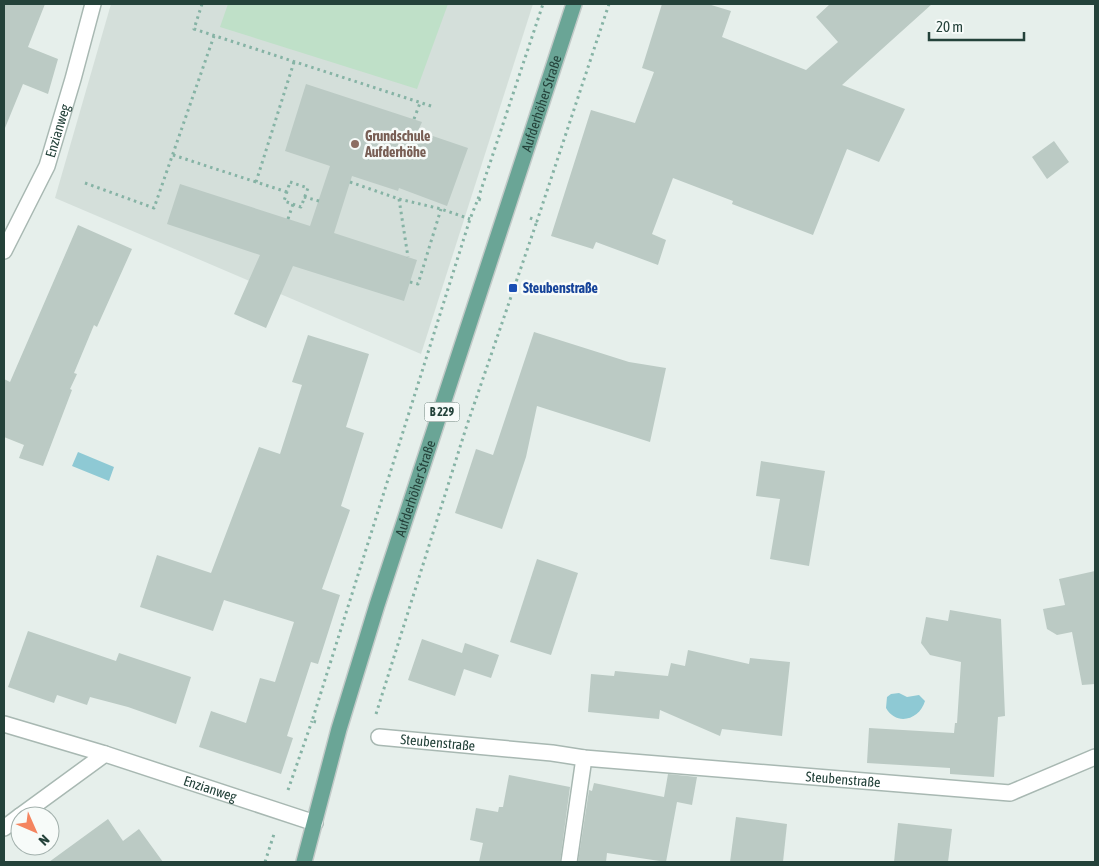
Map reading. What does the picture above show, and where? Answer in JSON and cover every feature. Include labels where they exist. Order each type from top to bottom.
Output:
[{"type":"main road","name":"Aufderhöher Straße","points":[[304,862],[339,729],[506,208],[574,4]]},
{"type":"street","name":"Enzianweg","points":[[4,251],[47,166],[93,4]]},
{"type":"street","name":"Enzianweg","points":[[4,724],[105,754],[315,823]]},
{"type":"street","name":"Steubenstraße","points":[[379,737],[552,753],[584,758],[1010,793],[1095,757]]},
{"type":"street","points":[[34,806],[105,754]]},
{"type":"street","points":[[569,862],[584,758]]},
{"type":"path","points":[[202,4],[194,30],[434,107]]},
{"type":"path","points":[[478,199],[543,4]]},
{"type":"path","points":[[85,183],[154,208],[214,36]]},
{"type":"path","points":[[256,182],[294,62]]},
{"type":"path","points":[[414,119],[420,103]]},
{"type":"path","points":[[173,155],[287,192]]},
{"type":"path","points":[[290,182],[308,188],[302,207],[284,201],[287,192],[290,182]]},
{"type":"path","points":[[281,811],[312,721],[470,220],[441,209],[399,199],[350,182]]},
{"type":"path","points":[[304,197],[319,201]]},
{"type":"path","points":[[399,199],[408,257]]},
{"type":"path","points":[[288,219],[293,204]]},
{"type":"path","points":[[410,282],[418,284],[441,209]]},
{"type":"path","points":[[375,716],[466,428],[537,221]]},
{"type":"path","points":[[312,721],[339,729]]},
{"type":"shaded area","points":[[111,4],[533,4],[421,354],[55,198]]},
{"type":"green space","points":[[228,4],[448,4],[417,89],[220,27]]},
{"type":"water","points":[[78,452],[114,467],[109,481],[72,466]]},
{"type":"water","points":[[899,693],[907,697],[919,695],[925,701],[913,716],[902,719],[891,714],[886,708],[887,697],[891,694]]},
{"type":"building","points":[[4,4],[45,4],[28,47],[58,59],[48,94],[23,84],[5,128]]},
{"type":"building","points":[[662,4],[708,4],[731,11],[722,37],[806,70],[838,42],[816,17],[830,4],[932,4],[842,85],[905,109],[879,162],[847,149],[813,235],[732,204],[733,201],[673,178],[652,234],[666,240],[658,265],[596,242],[593,249],[551,236],[591,110],[635,123],[654,72],[642,68]]},
{"type":"building","points":[[306,84],[422,122],[418,131],[468,148],[447,206],[399,188],[398,191],[352,176],[334,233],[417,260],[404,301],[293,266],[266,328],[234,314],[260,255],[167,224],[180,184],[310,226],[330,166],[285,151]]},
{"type":"building","points":[[1054,141],[1069,162],[1047,179],[1032,157]]},
{"type":"building","points":[[78,225],[132,249],[97,327],[94,325],[74,373],[77,374],[70,389],[72,390],[43,466],[19,458],[24,445],[4,437],[4,379],[10,382]]},
{"type":"building","points":[[534,332],[629,362],[666,368],[650,442],[537,406],[526,457],[502,529],[455,513],[476,449],[493,455]]},
{"type":"building","points":[[308,335],[369,354],[346,427],[364,433],[341,506],[350,510],[322,589],[340,595],[318,664],[311,662],[287,736],[293,738],[281,774],[199,747],[211,711],[246,723],[260,678],[275,682],[294,622],[224,600],[213,631],[140,607],[157,555],[211,573],[259,447],[280,454],[302,385],[292,382]]},
{"type":"building","points":[[761,461],[825,471],[809,566],[770,559],[780,499],[756,496]]},
{"type":"building","points":[[537,559],[578,573],[551,655],[510,642]]},
{"type":"building","points":[[1095,571],[1095,684],[1082,685],[1072,632],[1057,635],[1047,629],[1043,609],[1065,605],[1059,579]]},
{"type":"building","points":[[950,610],[1001,619],[1005,716],[998,717],[994,777],[950,774],[950,768],[867,763],[869,728],[954,733],[955,723],[957,723],[961,662],[930,655],[921,643],[926,617],[948,621]]},
{"type":"building","points":[[28,631],[116,661],[119,653],[191,677],[176,724],[128,707],[90,697],[87,705],[57,695],[54,703],[8,687]]},
{"type":"building","points":[[422,639],[462,653],[465,643],[499,655],[491,678],[464,669],[455,696],[408,680]]},
{"type":"building","points":[[688,650],[749,664],[750,658],[790,662],[782,736],[722,729],[720,736],[660,710],[659,719],[588,712],[591,674],[614,676],[615,671],[668,676],[671,663],[685,666]]},
{"type":"building","points":[[668,774],[697,777],[692,805],[677,802],[666,862],[607,853],[606,862],[578,862],[589,790],[592,791],[594,783],[664,797]]},
{"type":"building","points":[[509,775],[570,787],[560,862],[479,862],[483,843],[470,840],[476,808],[498,812],[499,807],[503,807]]},
{"type":"building","points":[[736,817],[787,824],[783,862],[730,862]]},
{"type":"building","points":[[108,819],[123,841],[139,829],[163,862],[49,862],[60,856],[60,854]]},
{"type":"building","points":[[898,823],[952,829],[948,862],[894,862]]},
{"type":"place","name":"Grundschule Aufderhöhe","points":[[355,144]]},
{"type":"place","name":"Steubenstraße","points":[[513,288]]}]
